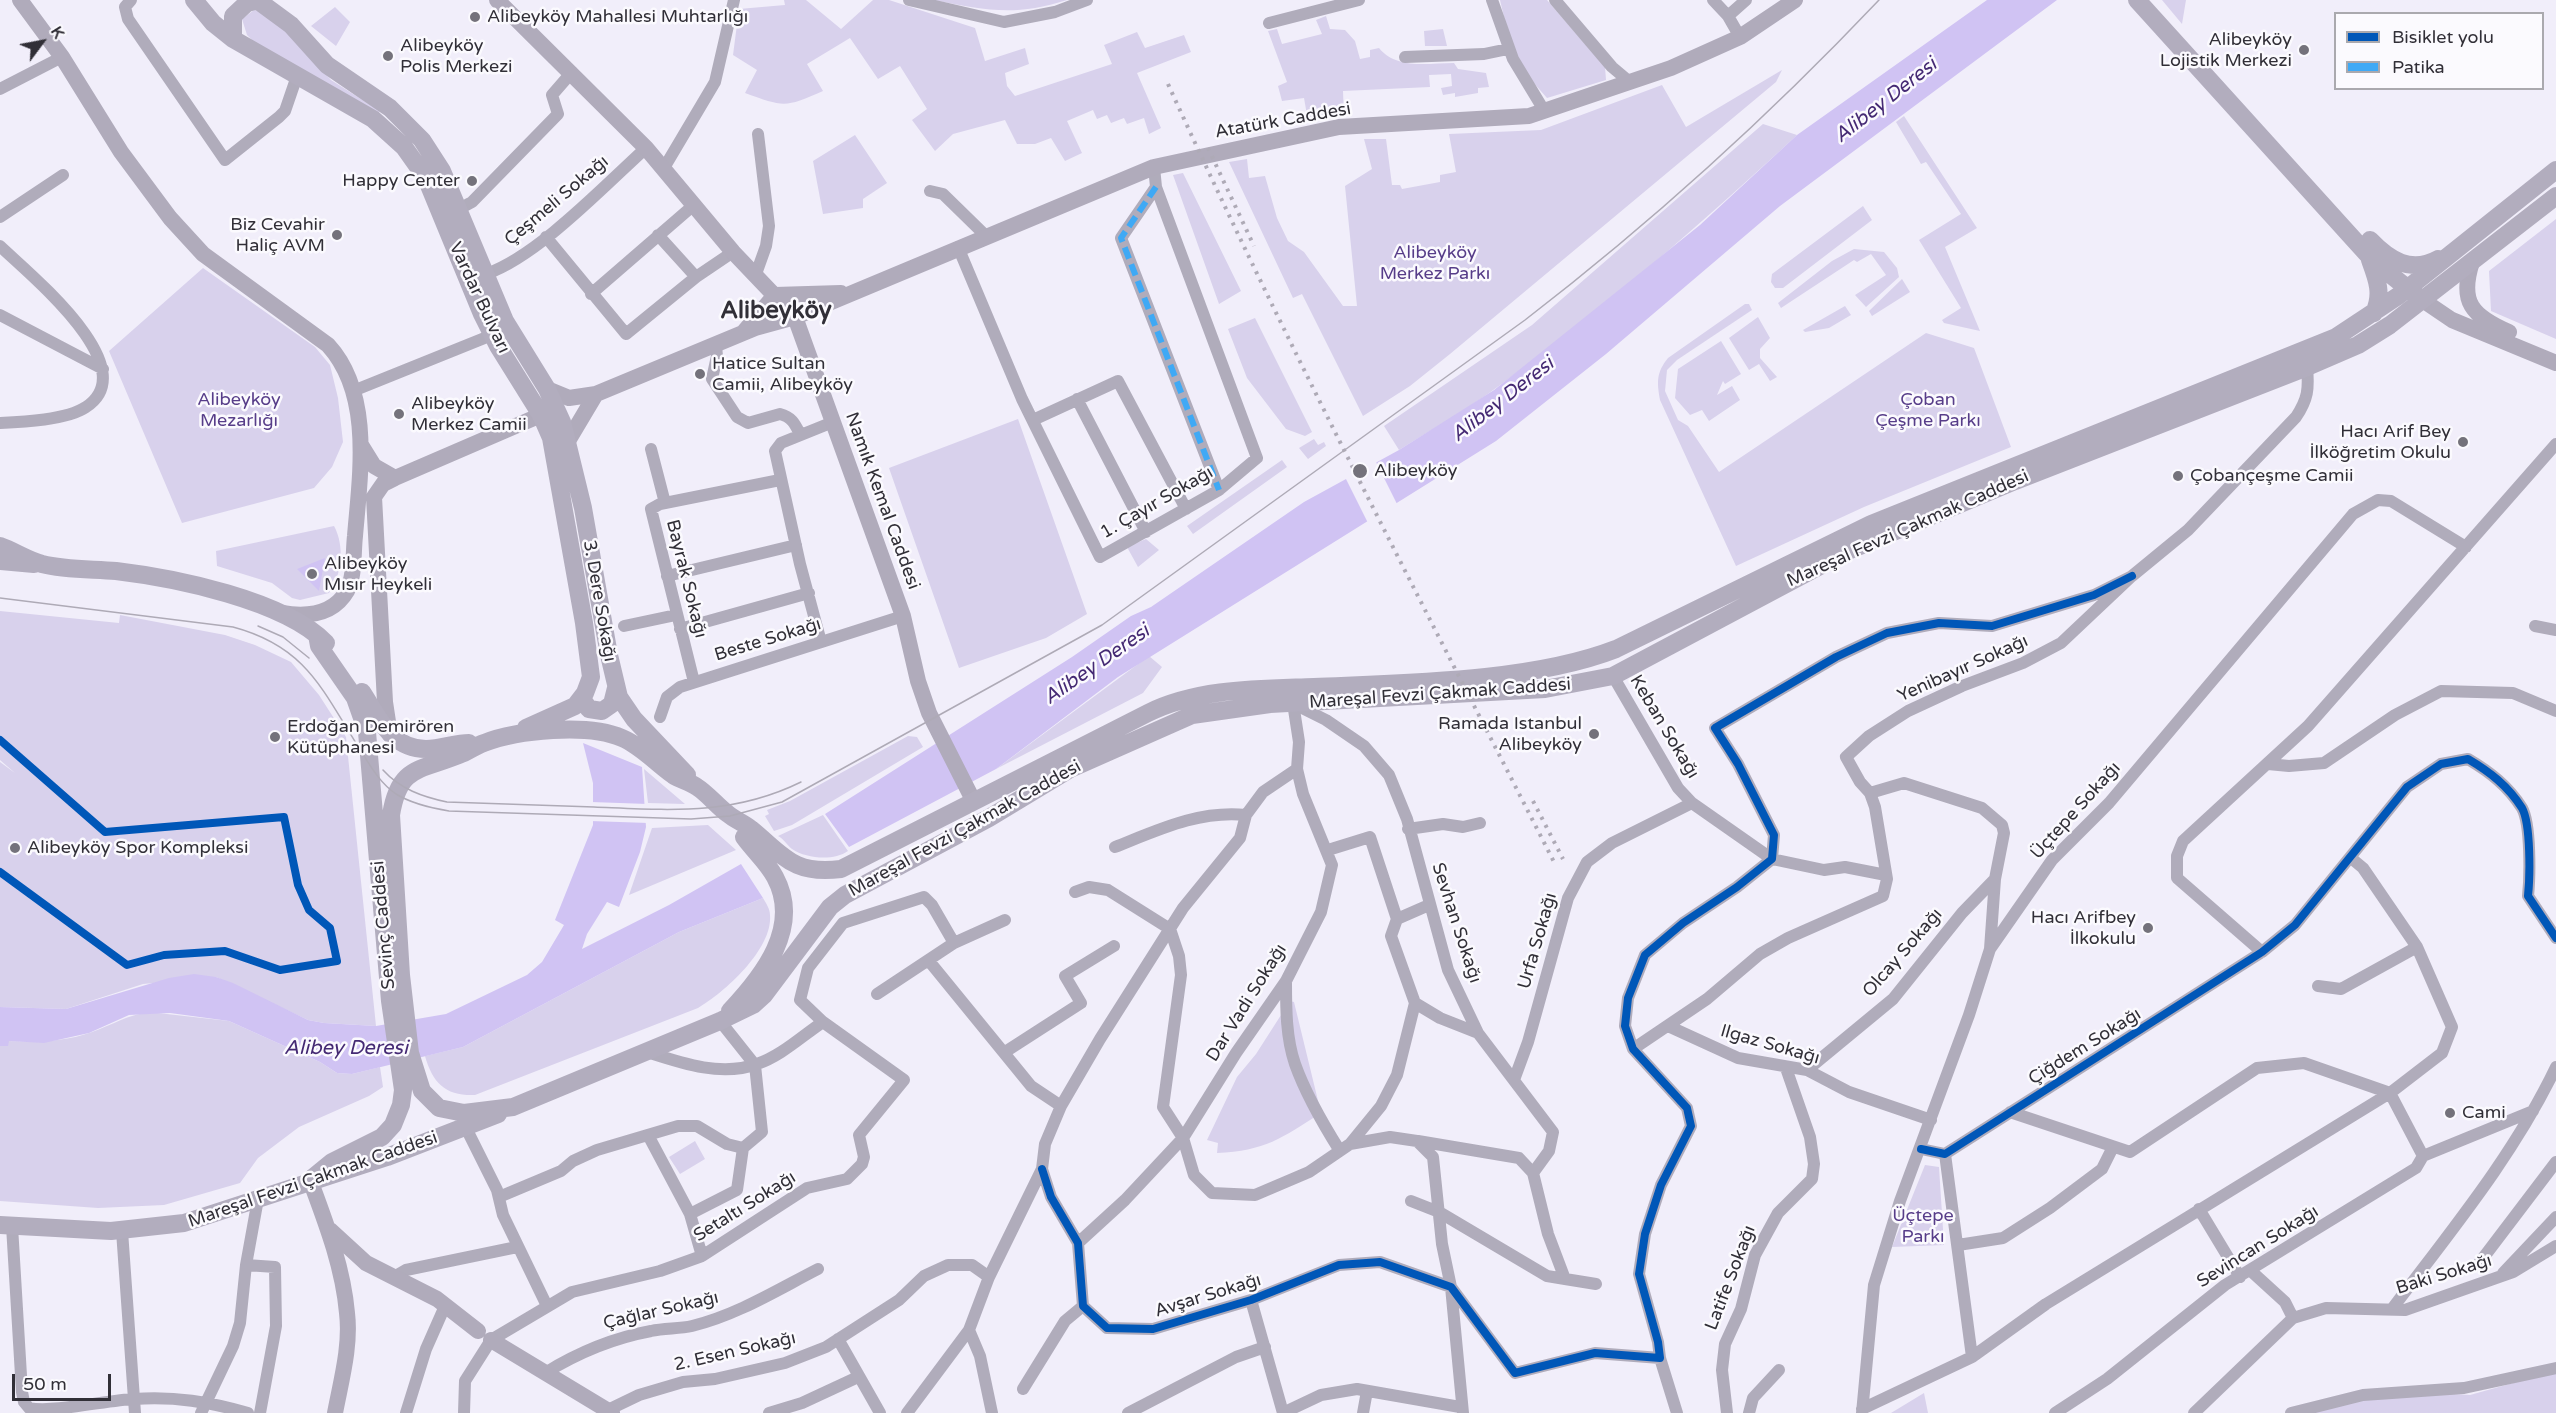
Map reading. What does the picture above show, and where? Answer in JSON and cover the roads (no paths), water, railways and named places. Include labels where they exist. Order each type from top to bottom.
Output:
[{"type":"main road","points":[[0,561],[150,576],[214,592],[282,613],[295,615],[320,613],[339,600],[347,590],[352,572],[358,504],[359,441],[353,391],[340,358],[328,345],[203,254],[170,218],[121,152],[62,57],[20,0]]},
{"type":"main road","name":"Vardar Bulvarı","points":[[194,0],[213,23],[233,39],[373,119],[390,132],[411,156],[433,193],[492,335],[541,415],[551,438],[590,661],[591,677],[582,699]]},
{"type":"main road","points":[[233,39],[233,16],[247,3],[257,0]]},
{"type":"main road","name":"Vardar Bulvarı","points":[[257,0],[291,25],[327,65],[390,108],[410,126],[432,154],[459,208],[505,321],[547,389]]},
{"type":"main road","name":"Namık Kemal Caddesi","points":[[497,0],[646,148],[733,252],[795,317],[903,616],[918,681],[932,720],[970,796]]},
{"type":"main road","name":"Atatürk Caddesi","points":[[547,389],[569,398],[596,394],[743,333],[795,317],[1154,167],[1339,127],[1502,119],[1545,112],[1631,82],[1740,37],[1795,0]]},
{"type":"main road","points":[[2137,0],[2389,276],[2397,278],[2452,320],[2556,363]]},
{"type":"main road","points":[[2250,122],[2265,131],[2288,152],[2379,249],[2394,261],[2414,266],[2454,251]]},
{"type":"main road","name":"Mareşal Fevzi Çakmak Caddesi","points":[[720,1021],[753,1005],[764,995],[830,907],[845,895],[1070,769],[1167,724],[1191,715],[1215,710],[1293,703],[1522,691],[1580,684],[1612,676],[1796,576],[1848,551],[2015,481],[2307,367],[2373,336],[2454,251],[2556,170]]},
{"type":"main road","name":"Mareşal Fevzi Çakmak Caddesi","points":[[730,816],[752,830],[781,857],[797,866],[826,871],[852,865],[970,796],[1162,706],[1179,701],[1274,689],[1503,674],[1571,663],[1616,649],[1871,524],[2336,337],[2374,313],[2415,294],[2472,262],[2556,196]]},
{"type":"main road","points":[[2367,254],[2379,288],[2379,303],[2374,313]]},
{"type":"main road","points":[[2472,262],[2466,279],[2466,291],[2474,312],[2493,325],[2556,353]]},
{"type":"main road","name":"Atatürk Caddesi","points":[[743,333],[775,295],[851,293]]},
{"type":"main road","points":[[390,735],[384,694],[373,508],[378,490],[395,478],[541,415],[533,393],[536,373]]},
{"type":"main road","name":"3. Dere Sokağı","points":[[547,389],[560,415],[568,441],[583,508],[616,688],[634,719],[698,788]]},
{"type":"main road","points":[[556,465],[596,394]]},
{"type":"main road","points":[[359,441],[374,466],[395,478]]},
{"type":"main road","points":[[0,546],[41,564]]},
{"type":"main road","points":[[282,613],[317,635],[340,660],[390,735],[406,745],[427,749],[461,743],[483,743],[516,734],[567,712],[582,699],[589,709],[602,711],[612,704],[616,688]]},
{"type":"main road","name":"Sevinç Caddesi","points":[[317,635],[319,646],[355,698],[367,732],[397,1000]]},
{"type":"main road","points":[[1612,676],[1616,649]]},
{"type":"main road","points":[[407,1071],[430,1101],[445,1110],[464,1113],[513,1107],[720,1021],[761,974],[778,941],[785,915],[782,892],[776,879],[730,816],[698,788],[674,775],[622,738],[598,730],[573,728],[516,734]]},
{"type":"main road","name":"Sevinç Caddesi","points":[[397,1000],[391,815],[394,793],[414,771],[458,756],[483,743]]},
{"type":"main road","points":[[937,845],[945,831],[971,813],[970,796]]},
{"type":"main road","points":[[335,1413],[347,1344],[347,1313],[330,1230],[310,1180],[321,1169],[370,1145],[388,1131],[401,1105],[407,1071],[397,1000]]},
{"type":"main road","name":"Mareşal Fevzi Çakmak Caddesi","points":[[6,1226],[122,1231],[184,1223],[466,1128],[513,1107]]},
{"type":"main road","points":[[330,1230],[366,1263],[446,1306],[485,1335],[610,1411]]},
{"type":"street","points":[[131,0],[125,7],[128,19],[225,160],[285,111],[297,76]]},
{"type":"street","points":[[664,168],[715,82],[734,0]]},
{"type":"street","points":[[909,0],[1004,22],[1055,12],[1087,0]]},
{"type":"street","points":[[1269,23],[1359,0]]},
{"type":"street","points":[[1492,0],[1508,49],[1545,112]]},
{"type":"street","points":[[1555,0],[1612,67],[1631,82]]},
{"type":"street","points":[[1713,0],[1728,16],[1740,37]]},
{"type":"street","points":[[1728,16],[1746,0]]},
{"type":"street","points":[[1405,57],[1484,54],[1508,49]]},
{"type":"street","points":[[0,89],[62,57]]},
{"type":"street","points":[[459,208],[472,202],[558,114],[552,95],[572,72]]},
{"type":"street","points":[[756,274],[766,246],[769,226],[758,134]]},
{"type":"street","name":"Çeşmeli Sokağı","points":[[486,274],[514,261],[546,237],[646,148]]},
{"type":"street","name":"1. Çayır Sokağı","points":[[958,247],[1033,420],[1100,557],[1219,490],[1257,458],[1156,186],[1154,167]]},
{"type":"street","points":[[0,217],[63,175]]},
{"type":"street","points":[[1156,186],[1121,238],[1219,490]]},
{"type":"street","points":[[930,191],[943,194],[986,236]]},
{"type":"street","points":[[591,294],[694,204]]},
{"type":"street","points":[[658,235],[696,277]]},
{"type":"street","points":[[546,237],[626,334],[696,277],[733,252]]},
{"type":"street","points":[[0,246],[66,311],[88,337],[104,369],[101,391],[85,408],[34,421],[0,423]]},
{"type":"street","points":[[0,315],[104,369]]},
{"type":"street","points":[[353,391],[492,335]]},
{"type":"street","points":[[716,346],[717,356],[712,379],[737,417],[743,422],[754,422],[780,414],[790,417],[800,434]]},
{"type":"street","name":"Yenibayır Sokağı","points":[[1633,1048],[1707,999],[1760,954],[1788,938],[1883,896],[1886,874],[1881,833],[1870,793],[1860,782],[1846,757],[1869,736],[1931,699],[2023,663],[2061,643],[2132,576],[2188,530],[2296,417],[2307,401],[2310,390],[2307,367]]},
{"type":"street","points":[[1033,420],[1118,381],[1186,509]]},
{"type":"street","points":[[1077,399],[1146,532]]},
{"type":"street","points":[[821,642],[780,480],[775,451],[781,443],[833,422]]},
{"type":"street","points":[[2262,952],[2176,878],[2175,870],[2183,841],[2307,726],[2556,444]]},
{"type":"street","points":[[651,449],[665,503]]},
{"type":"street","name":"Bayrak Sokağı","points":[[694,682],[651,513],[655,505],[780,480]]},
{"type":"street","name":"Üçtepe Sokağı","points":[[1862,1411],[1874,1285],[1900,1201],[1921,1149],[1990,949],[2052,860],[2109,804],[2353,514],[2378,500],[2391,501],[2466,547]]},
{"type":"street","points":[[668,576],[796,546]]},
{"type":"street","points":[[1677,1413],[1660,1358],[1658,1342],[1639,1274],[1645,1234],[1661,1185],[1691,1126],[1687,1107],[1633,1048],[1625,1026],[1628,998],[1645,955],[1683,923],[1737,887],[1772,859],[1774,835],[1738,764],[1715,728],[1836,657],[1887,633],[1939,623],[1992,626],[2094,595],[2132,576]]},
{"type":"street","points":[[680,629],[809,593]]},
{"type":"street","points":[[624,626],[676,615]]},
{"type":"street","name":"Beste Sokağı","points":[[660,717],[667,698],[680,687],[903,616]]},
{"type":"street","points":[[2535,626],[2556,630]]},
{"type":"street","name":"Keban Sokağı","points":[[1612,676],[1678,789],[1692,803],[1772,859]]},
{"type":"street","points":[[2268,764],[2289,766],[2324,763],[2395,715],[2441,691],[2513,693],[2556,711]]},
{"type":"street","name":"Dar Vadi Sokağı","points":[[1078,1243],[1125,1200],[1183,1138],[1236,1053],[1286,981],[1321,912],[1332,865],[1328,850],[1303,794],[1297,769],[1299,742],[1293,703]]},
{"type":"street","name":"Sevhan Sokağı","points":[[1293,703],[1326,720],[1364,747],[1389,775],[1408,829],[1448,970],[1478,1034],[1553,1132],[1549,1150],[1533,1173]]},
{"type":"street","name":"Çiğdem Sokağı","points":[[1945,1154],[2262,952],[2295,925],[2407,787],[2441,764],[2468,759],[2495,775],[2523,810],[2531,870],[2528,896],[2556,938]]},
{"type":"street","points":[[907,1413],[969,1330],[989,1277],[1042,1169],[1045,1144],[1061,1106],[1100,1039],[1194,892],[1240,837],[1246,815],[1263,792],[1297,769]]},
{"type":"street","points":[[1870,793],[1904,783],[1982,808],[2002,825],[2004,833],[1995,879],[1990,949]]},
{"type":"street","name":"Urfa Sokağı","points":[[1514,1080],[1528,1042],[1568,898],[1587,862],[1612,843],[1692,803]]},
{"type":"street","points":[[1115,847],[1186,819],[1221,813],[1246,815]]},
{"type":"street","points":[[1408,829],[1443,824],[1463,827],[1480,823]]},
{"type":"street","points":[[1075,892],[1089,887],[1108,890],[1170,929],[1179,956],[1181,975],[1163,1107],[1183,1138],[1194,1175],[1212,1193],[1255,1195],[1309,1172],[1345,1147],[1382,1106],[1397,1076],[1415,1003],[1391,936],[1397,919],[1370,837],[1328,850]]},
{"type":"street","points":[[1862,1411],[1972,1357],[2046,1304],[2390,1093],[2442,1053],[2452,1027],[2417,947],[2363,868],[2351,858]]},
{"type":"street","points":[[1772,859],[1824,870],[1845,867],[1886,874]]},
{"type":"street","name":"Olcay Sokağı","points":[[1807,1070],[1893,999],[1962,913],[1995,879]]},
{"type":"street","points":[[647,1052],[682,1064],[714,1069],[755,1065],[772,1057],[823,1022],[800,1000],[808,968],[843,923],[924,897],[932,905],[954,943]]},
{"type":"street","points":[[1397,919],[1429,905]]},
{"type":"street","points":[[877,994],[929,962],[954,943],[1005,920]]},
{"type":"street","points":[[1005,1052],[1081,1003],[1065,976],[1114,946]]},
{"type":"street","points":[[2318,986],[2341,989],[2417,947]]},
{"type":"street","points":[[929,962],[1031,1086],[1061,1106]]},
{"type":"street","points":[[1286,981],[1287,1020],[1295,1063],[1321,1120],[1345,1147]]},
{"type":"street","points":[[1415,1003],[1440,1018],[1478,1034]]},
{"type":"street","points":[[690,1214],[738,1190],[743,1148],[762,1132],[755,1065],[720,1021]]},
{"type":"street","name":"Setaltı Sokağı","points":[[485,1335],[572,1292],[660,1271],[702,1256],[807,1188],[847,1179],[862,1164],[864,1157],[859,1135],[904,1080],[823,1022]]},
{"type":"street","name":"Ilgaz Sokağı","points":[[1668,1026],[1738,1058],[1807,1070],[1849,1092],[1931,1120]]},
{"type":"street","points":[[2010,1112],[2130,1152],[2258,1068],[2304,1063],[2390,1093],[2423,1156],[2533,1111]]},
{"type":"street","points":[[2392,1310],[2469,1206],[2533,1111],[2556,1067]]},
{"type":"street","name":"Latife Sokağı","points":[[1727,1413],[1722,1370],[1725,1344],[1741,1309],[1755,1255],[1778,1213],[1812,1179],[1814,1164],[1810,1137],[1786,1068]]},
{"type":"street","points":[[499,1197],[561,1171],[573,1161],[597,1150],[678,1126],[697,1126],[727,1144],[743,1148]]},
{"type":"street","points":[[466,1128],[499,1197],[517,1247],[547,1306]]},
{"type":"street","points":[[648,1135],[690,1214],[702,1256]]},
{"type":"street","points":[[1345,1147],[1390,1137],[1519,1158],[1533,1173],[1548,1234],[1565,1279]]},
{"type":"street","points":[[1251,1300],[1283,1413],[1321,1395],[1357,1389],[1461,1410],[1451,1287],[1433,1157],[1417,1141]]},
{"type":"street","points":[[1958,1245],[2002,1238],[2041,1214],[2102,1168],[2113,1147]]},
{"type":"street","points":[[1921,1149],[1945,1154],[1972,1357]]},
{"type":"street","name":"Sevincan Sokağı","points":[[2055,1413],[2107,1379],[2225,1285],[2416,1168],[2423,1156]]},
{"type":"street","points":[[2477,1266],[2556,1162]]},
{"type":"street","points":[[1023,1389],[1065,1321],[1083,1306],[1078,1243],[1051,1197],[1042,1169]]},
{"type":"street","points":[[203,1407],[233,1346],[240,1323],[246,1265],[258,1199]]},
{"type":"street","points":[[1411,1201],[1439,1212],[1548,1276],[1596,1284]]},
{"type":"street","points":[[2199,1209],[2245,1274],[2285,1302],[2293,1318]]},
{"type":"street","points":[[2499,1277],[2556,1217]]},
{"type":"street","points":[[6,1226],[24,1402],[33,1409],[133,1399],[182,1398],[203,1407],[248,1413]]},
{"type":"street","points":[[122,1231],[135,1413]]},
{"type":"street","name":"Baki Sokağı","points":[[2194,1413],[2293,1318],[2326,1308],[2405,1310],[2513,1272],[2556,1246]]},
{"type":"street","points":[[394,1277],[406,1270],[517,1247]]},
{"type":"street","name":"Avşar Sokağı","points":[[1083,1306],[1107,1328],[1153,1329],[1251,1300],[1339,1266],[1380,1262],[1451,1287]]},
{"type":"street","points":[[246,1265],[275,1267],[276,1326],[260,1413]]},
{"type":"street","name":"2. Esen Sokağı","points":[[610,1411],[639,1395],[683,1382],[715,1379],[785,1363],[838,1339],[899,1300],[924,1276],[948,1265],[972,1265],[989,1277]]},
{"type":"street","name":"Çağlar Sokağı","points":[[545,1373],[572,1356],[600,1344],[651,1331],[691,1326],[733,1313],[818,1269]]},
{"type":"street","points":[[1451,1287],[1515,1373],[1594,1353],[1660,1358]]},
{"type":"street","points":[[406,1413],[426,1349],[446,1306]]},
{"type":"street","points":[[969,1330],[980,1356],[992,1413]]},
{"type":"street","points":[[464,1413],[465,1381],[485,1335]]},
{"type":"street","points":[[838,1339],[880,1413]]},
{"type":"street","points":[[1128,1413],[1236,1357],[1265,1347]]},
{"type":"street","points":[[2291,1413],[2362,1395],[2464,1388],[2556,1368]]},
{"type":"street","points":[[1749,1413],[1753,1398],[1779,1370]]},
{"type":"street","points":[[770,1413],[802,1403],[858,1377]]},
{"type":"street","points":[[1364,1413],[1367,1391]]},
{"type":"water","name":"Alibey Deresi","points":[[1987,0],[2057,0],[1780,206],[1606,354],[1496,441],[1118,677],[996,769],[849,847],[825,814],[1072,657],[1131,616],[1151,607],[1304,502],[1399,450],[1494,390],[1700,225],[1797,135]]},
{"type":"water","points":[[325,558],[319,591],[297,569]]},
{"type":"water","name":"Alibey Deresi","points":[[583,743],[642,767],[646,827],[640,852],[619,907],[607,902],[587,934],[582,949],[669,905],[741,864],[763,898],[679,932],[463,1047],[352,1074],[337,1073],[320,1062],[229,1021],[170,1013],[129,1015],[89,1033],[44,1043],[9,1041],[8,1046],[0,1046],[0,1007],[66,1009],[169,978],[194,974],[216,977],[233,983],[308,1020],[376,1026],[446,1014],[527,975],[542,962],[564,925],[555,920],[593,825],[593,783]]},
{"type":"tram line","points":[[0,598],[233,627],[258,636],[296,659],[311,674],[372,769],[385,785],[396,794],[429,807],[449,811],[691,819],[730,816],[782,802],[1102,625],[1525,320],[1618,245],[1708,167],[1795,85],[1879,0]]},
{"type":"tram line","points":[[258,626],[283,637],[309,658]]},
{"type":"tram line","points":[[383,770],[412,791],[447,802],[648,809],[725,806],[750,801],[801,782]]},
{"type":"railway","points":[[1168,84],[1308,379],[1555,864]]},
{"type":"railway","points":[[1208,148],[1254,246]]},
{"type":"railway","points":[[1533,801],[1563,859]]},
{"type":"place","name":"Alibeyköy Mahallesi Muhtarlığı","points":[[475,17]]},
{"type":"place","name":"Alibeyköy Lojistik Merkezi","points":[[2304,50]]},
{"type":"place","name":"Alibeyköy Polis Merkezi","points":[[388,56]]},
{"type":"place","name":"Happy Center","points":[[472,181]]},
{"type":"place","name":"Biz Cevahir Haliç AVM","points":[[337,235]]},
{"type":"place","name":"Hatice Sultan Camii, Alibeyköy","points":[[700,374]]},
{"type":"place","name":"Alibeyköy Merkez Camii","points":[[399,414]]},
{"type":"place","name":"Hacı Arif Bey İlköğretim Okulu","points":[[2463,442]]},
{"type":"place","name":"Alibeyköy","points":[[1360,471]]},
{"type":"place","name":"Çobançeşme Camii","points":[[2178,476]]},
{"type":"place","name":"Alibeyköy Mısır Heykeli","points":[[312,574]]},
{"type":"place","name":"Ramada Istanbul Alibeyköy","points":[[1594,734]]},
{"type":"place","name":"Erdoğan Demirören Kütüphanesi","points":[[275,737]]},
{"type":"place","name":"Alibeyköy Spor Kompleksi","points":[[15,848]]},
{"type":"place","name":"Hacı Arifbey İlkokulu","points":[[2148,928]]},
{"type":"place","name":"Cami","points":[[2450,1113]]},
{"type":"district","name":"Alibeyköy","points":[[776,312]]},
{"type":"park label","name":"Alibeyköy Merkez Parkı","points":[[1435,263]]},
{"type":"park label","name":"Alibeyköy Mezarlığı","points":[[239,410]]},
{"type":"park label","name":"Çoban Çeşme Parkı","points":[[1928,410]]},
{"type":"park label","name":"Üçtepe Parkı","points":[[1923,1226]]}]
